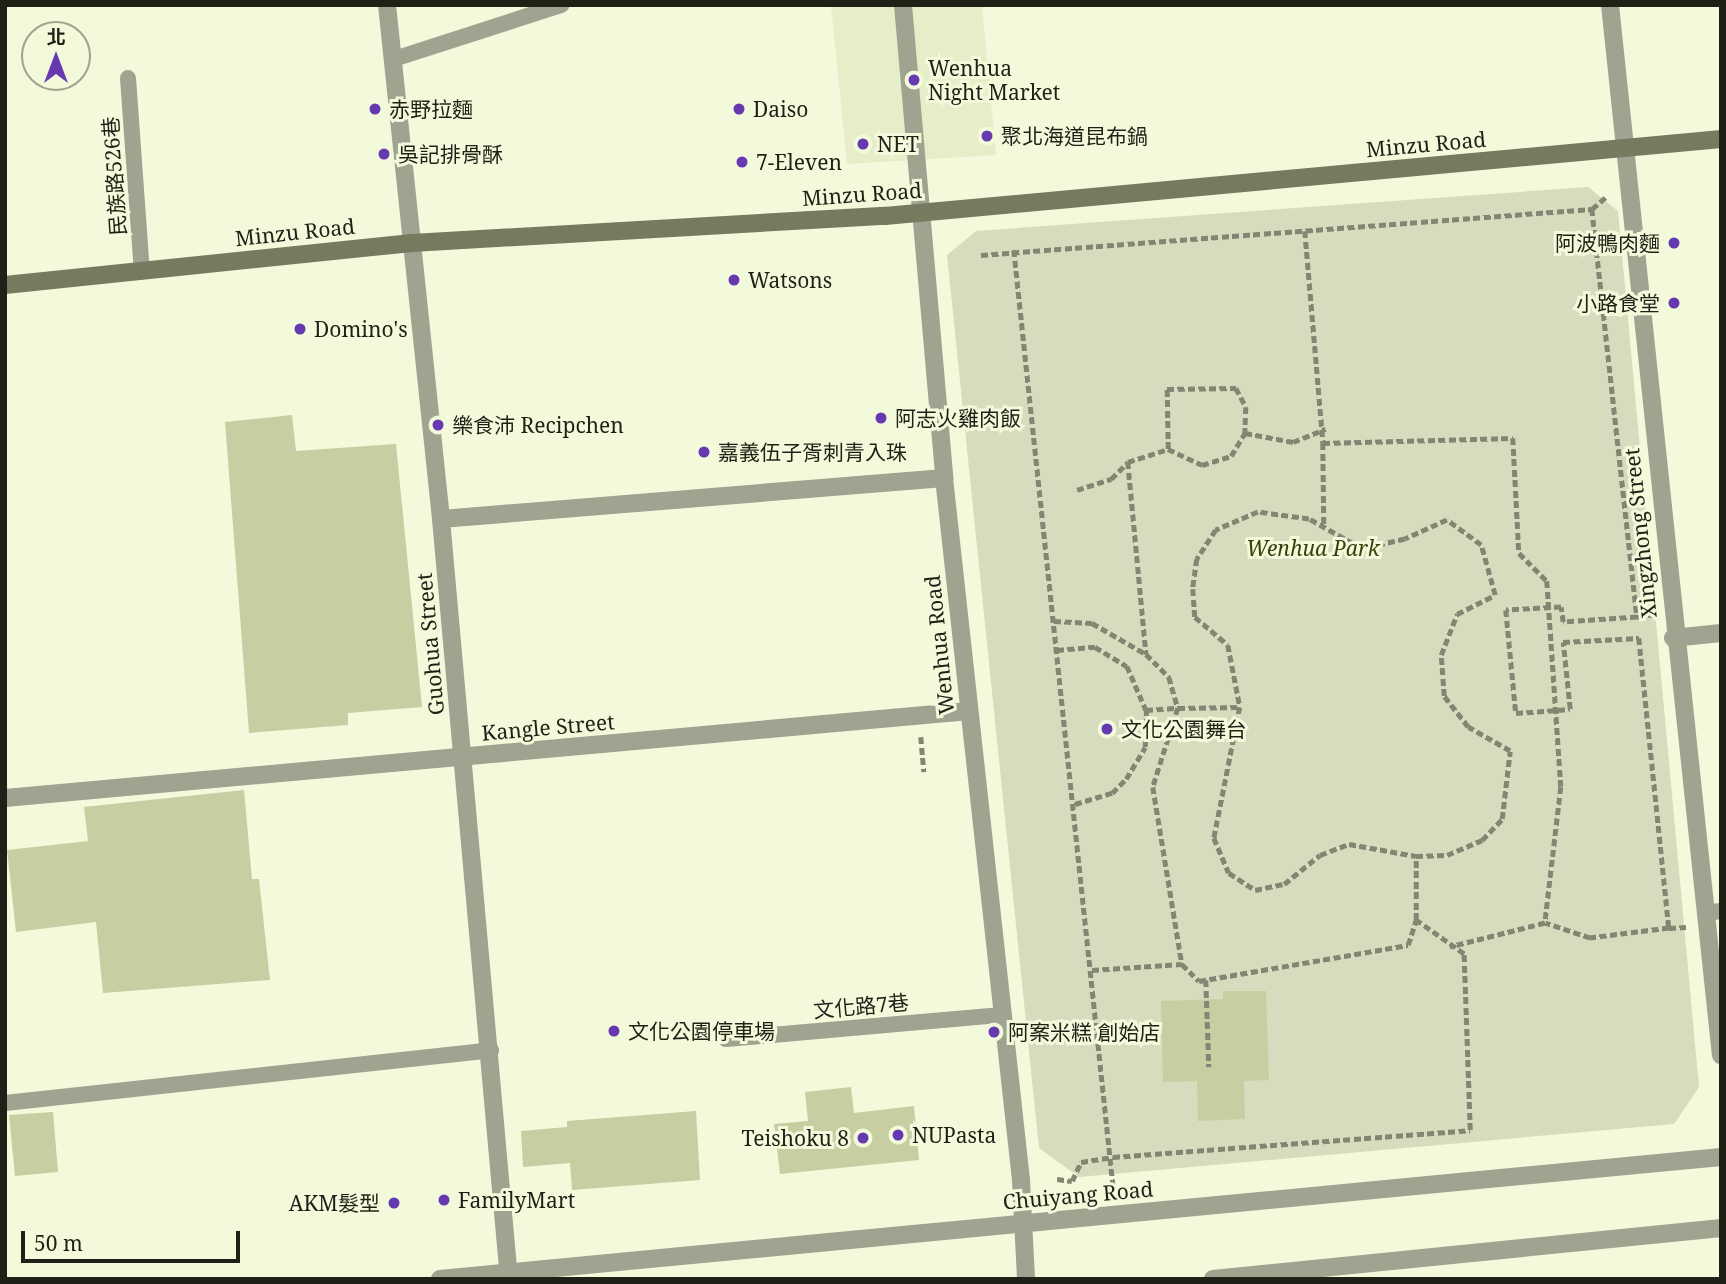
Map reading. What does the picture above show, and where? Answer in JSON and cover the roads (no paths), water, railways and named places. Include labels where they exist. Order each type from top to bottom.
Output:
[{"type":"main road","name":"Minzu Road","points":[[5,285],[412,243],[925,212],[1721,139]]},
{"type":"street","name":"Guohua Street","points":[[387,5],[441,519],[491,1050],[509,1276]]},
{"type":"street","name":"Wenhua Road","points":[[903,5],[925,212],[944,478],[999,1015],[1021,1180],[1021,1224],[1026,1279]]},
{"type":"street","name":"Xingzhong Street","points":[[1610,5],[1673,638],[1713,912],[1721,1055]]},
{"type":"street","points":[[441,519],[944,478]]},
{"type":"street","points":[[1673,638],[1721,633]]},
{"type":"street","name":"Kangle Street","points":[[5,799],[969,711]]},
{"type":"street","name":"Chuiyang Road","points":[[440,1279],[509,1276],[1721,1157]]},
{"type":"street","points":[[1213,1279],[1721,1228]]},
{"type":"lane","points":[[394,59],[561,5]]},
{"type":"lane","name":"民族路526巷","points":[[128,78],[142,271]]},
{"type":"lane","name":"文化路7巷","points":[[726,1039],[999,1015]]},
{"type":"lane","points":[[5,1103],[491,1050]]},
{"type":"place","name":"Wenhua Night Market","points":[[914,80]]},
{"type":"place","name":"赤野拉麵","points":[[375,109]]},
{"type":"place","name":"Daiso","points":[[739,109]]},
{"type":"place","name":"聚北海道昆布鍋","points":[[987,136]]},
{"type":"place","name":"NET","points":[[863,144]]},
{"type":"place","name":"吳記排骨酥","points":[[384,154]]},
{"type":"place","name":"7-Eleven","points":[[742,162]]},
{"type":"place","name":"阿波鴨肉麵","points":[[1674,243]]},
{"type":"place","name":"Watsons","points":[[734,280]]},
{"type":"place","name":"小路食堂","points":[[1674,303]]},
{"type":"place","name":"Domino's","points":[[300,329]]},
{"type":"place","name":"阿志火雞肉飯","points":[[881,418]]},
{"type":"place","name":"樂食沛 Recipchen","points":[[438,425]]},
{"type":"place","name":"嘉義伍子胥刺青入珠","points":[[704,452]]},
{"type":"place","name":"文化公園舞台","points":[[1107,729]]},
{"type":"place","name":"文化公園停車場","points":[[614,1031]]},
{"type":"place","name":"阿案米糕 創始店","points":[[994,1032]]},
{"type":"place","name":"NUPasta","points":[[898,1135]]},
{"type":"place","name":"Teishoku 8","points":[[863,1138]]},
{"type":"place","name":"FamilyMart","points":[[444,1200]]},
{"type":"place","name":"AKM髮型","points":[[394,1203]]},
{"type":"park label","name":"Wenhua Park","points":[[1313,548]]}]
